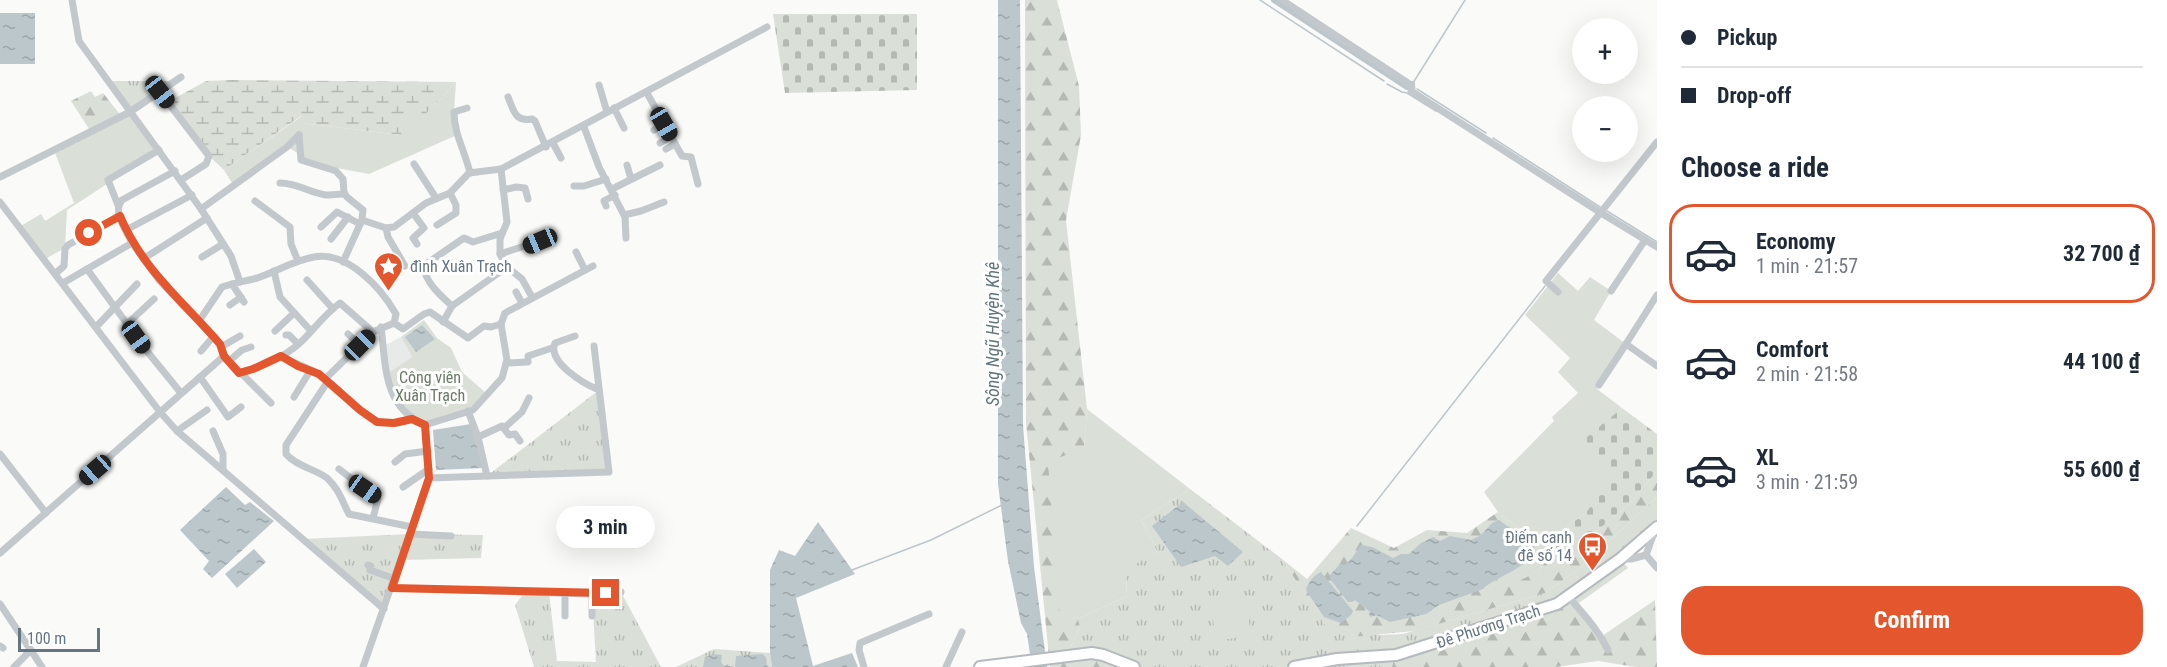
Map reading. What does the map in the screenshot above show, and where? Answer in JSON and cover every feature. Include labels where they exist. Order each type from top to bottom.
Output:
[{"type":"main road","name":"Đê Phương Trạch","points":[[1294,667],[1337,659],[1396,655],[1557,604],[1656,534]]},
{"type":"main road","points":[[980,667],[1092,653],[1134,667]]},
{"type":"street","points":[[72,0],[79,41],[192,195],[231,256],[242,300],[230,305]]},
{"type":"street","points":[[1282,0],[1410,86],[1411,91],[1657,247]]},
{"type":"street","points":[[321,227],[338,212],[361,222],[386,228],[394,227],[436,198],[450,193],[470,173],[501,170],[767,27]]},
{"type":"street","points":[[0,177],[130,112],[181,77]]},
{"type":"street","points":[[599,85],[611,110],[624,128]]},
{"type":"street","points":[[160,92],[209,156],[206,164],[181,180]]},
{"type":"street","points":[[647,93],[683,157],[691,157],[698,184]]},
{"type":"street","points":[[508,97],[516,116],[522,120],[535,121],[546,147]]},
{"type":"street","points":[[467,108],[456,110],[454,117],[458,141],[470,173]]},
{"type":"street","points":[[654,130],[664,124]]},
{"type":"street","points":[[584,127],[624,215],[626,238]]},
{"type":"street","points":[[201,209],[287,147],[299,135],[299,154]]},
{"type":"street","points":[[660,143],[673,140]]},
{"type":"street","points":[[666,149],[673,140]]},
{"type":"street","points":[[1558,292],[1546,281],[1657,142]]},
{"type":"street","points":[[553,143],[561,158]]},
{"type":"street","points":[[287,147],[299,154],[304,162],[336,171],[343,179],[345,194]]},
{"type":"street","points":[[159,150],[108,180],[126,230],[143,259],[173,295],[221,346],[226,358],[239,373],[271,403]]},
{"type":"street","points":[[414,164],[436,198]]},
{"type":"street","points":[[627,165],[631,179]]},
{"type":"street","points":[[606,206],[606,200],[631,179],[660,165]]},
{"type":"street","points":[[501,170],[507,222],[499,244],[500,254],[507,267],[522,279],[532,297]]},
{"type":"street","points":[[118,205],[122,200],[175,171]]},
{"type":"street","points":[[574,186],[584,186],[606,179]]},
{"type":"street","points":[[280,183],[295,184],[326,195],[345,194],[362,208],[361,222],[344,262]]},
{"type":"street","points":[[503,190],[525,188],[528,199]]},
{"type":"street","points":[[437,225],[456,213],[456,205],[450,193]]},
{"type":"street","points":[[126,230],[192,195]]},
{"type":"street","points":[[255,201],[290,227],[291,244],[298,261]]},
{"type":"street","points":[[0,202],[160,412],[177,430],[384,609]]},
{"type":"street","points":[[624,215],[641,212],[664,202]]},
{"type":"street","points":[[413,213],[424,228],[413,238],[417,244]]},
{"type":"street","points":[[56,273],[64,266],[65,249],[68,245],[120,216]]},
{"type":"street","points":[[331,239],[348,217]]},
{"type":"street","points":[[143,259],[207,218]]},
{"type":"street","points":[[386,228],[388,237],[405,266]]},
{"type":"street","points":[[452,306],[433,287],[424,274],[423,266],[464,237],[473,242],[502,233]]},
{"type":"street","points":[[1611,291],[1645,240]]},
{"type":"street","points":[[500,254],[540,241]]},
{"type":"street","points":[[63,283],[132,243]]},
{"type":"street","points":[[202,257],[223,244]]},
{"type":"street","points":[[576,252],[585,270]]},
{"type":"street","points":[[199,321],[222,287],[298,261],[323,256],[344,262],[369,278],[387,298],[396,314],[394,323]]},
{"type":"street","points":[[381,327],[388,382],[399,406],[412,419],[425,425],[473,410],[502,378],[506,363],[501,324],[505,314],[532,297],[593,266]]},
{"type":"street","points":[[443,322],[452,306],[507,267]]},
{"type":"street","points":[[87,269],[181,393]]},
{"type":"street","points":[[274,271],[280,297],[311,331]]},
{"type":"street","points":[[307,280],[333,309]]},
{"type":"street","points":[[96,327],[136,284]]},
{"type":"street","points":[[516,292],[522,303]]},
{"type":"street","points":[[1599,385],[1657,296]]},
{"type":"street","points":[[128,324],[154,299]]},
{"type":"street","points":[[239,373],[281,356],[298,344],[342,303],[374,332]]},
{"type":"street","points":[[394,323],[403,329],[430,312],[468,338],[484,326],[491,327],[501,324]]},
{"type":"street","points":[[275,331],[294,313]]},
{"type":"street","points":[[394,323],[374,332],[326,380],[286,445],[286,454],[325,477],[334,485],[349,514],[372,518],[411,530],[451,536]]},
{"type":"street","points":[[348,334],[360,345]]},
{"type":"street","points":[[286,335],[298,344]]},
{"type":"street","points":[[221,346],[240,336]]},
{"type":"street","points":[[506,363],[528,362],[528,356],[552,348],[556,342],[575,336]]},
{"type":"street","points":[[201,351],[213,337]]},
{"type":"street","points":[[1626,344],[1657,366]]},
{"type":"street","points":[[403,487],[429,473],[487,476],[609,472],[594,346]]},
{"type":"street","points":[[0,553],[200,377],[226,358],[251,347]]},
{"type":"street","points":[[552,348],[558,360],[567,370],[578,379],[599,390]]},
{"type":"street","points":[[281,356],[326,380],[377,422],[394,423],[412,419]]},
{"type":"street","points":[[294,397],[310,371]]},
{"type":"street","points":[[200,377],[228,417],[241,407]]},
{"type":"street","points":[[504,428],[522,412],[529,398]]},
{"type":"street","points":[[177,430],[207,410]]},
{"type":"street","points":[[468,411],[478,436],[487,476]]},
{"type":"street","points":[[363,667],[392,588],[429,473],[425,425]]},
{"type":"street","points":[[478,436],[499,426],[504,428],[509,435],[515,434],[520,441]]},
{"type":"street","points":[[213,431],[223,454],[223,470]]},
{"type":"street","points":[[395,462],[405,454],[428,451]]},
{"type":"street","points":[[0,454],[46,513]]},
{"type":"street","points":[[339,469],[378,500],[372,518]]},
{"type":"street","points":[[1620,559],[1646,555],[1656,534]]},
{"type":"street","points":[[1646,555],[1657,568]]},
{"type":"street","points":[[368,565],[371,566],[370,570],[395,579]]},
{"type":"street","points":[[392,588],[592,594],[621,592]]},
{"type":"street","points":[[565,593],[566,616]]},
{"type":"street","points":[[592,594],[592,616]]},
{"type":"street","points":[[1568,596],[1602,636],[1608,650]]},
{"type":"street","points":[[0,604],[3,614],[42,667]]},
{"type":"street","points":[[864,667],[859,650],[860,643],[929,614]]},
{"type":"street","points":[[946,667],[962,632]]},
{"type":"street","points":[[14,667],[31,650]]},
{"type":"shaded area","points":[[401,337],[412,357],[387,374],[386,345]]},
{"type":"green space","points":[[1025,0],[1057,0],[1079,86],[1081,135],[1066,220],[1087,409],[1084,448],[1060,616],[1078,619],[1080,627],[1070,648],[1074,660],[1099,658],[1135,667],[1050,667],[1026,423]]},
{"type":"green space","points":[[773,14],[917,14],[917,90],[785,93]]},
{"type":"green space","points":[[107,81],[173,81],[130,112]]},
{"type":"green space","points":[[206,81],[456,82],[423,117],[401,135],[301,123],[301,116],[224,170],[209,156],[168,102]]},
{"type":"green space","points":[[456,82],[454,112],[457,135],[369,174],[304,162],[299,154],[288,147],[234,186],[224,170],[302,116],[301,123],[401,135],[405,116],[423,117]]},
{"type":"green space","points":[[91,91],[95,97],[103,93],[122,117],[91,132],[71,101]]},
{"type":"green space","points":[[130,112],[159,150],[67,210],[65,248],[45,259],[19,227],[41,214],[45,221],[74,203],[54,150]]},
{"type":"green space","points":[[1558,273],[1578,291],[1590,277],[1611,291],[1594,320],[1626,344],[1597,389],[1622,408],[1581,442],[1614,474],[1586,513],[1567,526],[1540,570],[1500,591],[1497,582],[1522,568],[1540,545],[1498,512],[1484,492],[1554,421],[1552,417],[1578,393],[1558,372],[1570,358],[1525,315]]},
{"type":"green space","name":"Công viên Xuân Trạch","points":[[424,320],[437,338],[451,348],[462,372],[487,394],[473,410],[425,425],[399,406],[387,374],[412,357],[401,337]]},
{"type":"green space","points":[[599,390],[609,472],[487,476]]},
{"type":"green space","points":[[1622,408],[1657,434],[1657,471],[1628,505],[1580,545],[1564,530],[1586,513],[1581,441]]},
{"type":"green space","points":[[1087,409],[1190,489],[1141,520],[1157,551],[1126,570],[1127,596],[1078,619],[1060,617],[1048,462],[1084,448]]},
{"type":"green space","points":[[1657,471],[1657,497],[1579,569],[1545,593],[1414,631],[1351,637],[1347,629],[1330,633],[1282,559],[1307,579],[1351,528],[1394,548],[1427,530],[1467,533],[1498,512],[1540,545],[1523,568],[1498,582],[1500,590],[1540,570],[1564,530],[1580,545],[1628,505]]},
{"type":"green space","points":[[1190,489],[1282,559],[1330,632],[1347,629],[1381,635],[1403,634],[1545,593],[1579,569],[1657,497],[1657,527],[1620,559],[1628,568],[1576,605],[1462,634],[1452,643],[1393,662],[1392,667],[1135,667],[1097,659],[1074,660],[1070,648],[1080,627],[1078,619],[1127,596],[1126,569],[1157,551],[1141,520]]},
{"type":"green space","points":[[410,534],[483,535],[481,558],[401,560],[384,609],[303,539]]},
{"type":"green space","points":[[525,592],[549,593],[557,661],[596,662],[592,594],[621,592],[661,667],[534,667],[515,605]]},
{"type":"green space","points":[[1568,596],[1602,636],[1655,600],[1657,667],[1636,667],[1598,661],[1556,667],[1392,667],[1393,662],[1452,643],[1462,634]]},
{"type":"green space","points":[[1246,599],[1251,635],[1216,641],[1211,605]]},
{"type":"green space","points":[[714,649],[770,653],[772,667],[676,667]]},
{"type":"water","name":"Sông Ngũ Huyện Khê","points":[[998,0],[1020,0],[1023,425],[1034,567],[1047,667],[1032,667],[1027,634],[1021,623],[1008,561],[998,484]]},
{"type":"water","points":[[0,13],[35,13],[35,64],[0,64]]},
{"type":"water","points":[[422,325],[435,339],[416,352],[405,337]]},
{"type":"water","points":[[471,424],[483,468],[436,470],[433,430]]},
{"type":"water","points":[[226,487],[245,505],[250,502],[274,521],[212,578],[203,569],[209,561],[180,530]]},
{"type":"water","points":[[1183,502],[1243,552],[1228,566],[1215,556],[1181,567],[1152,526]]},
{"type":"water","points":[[1499,520],[1534,546],[1534,553],[1530,559],[1483,589],[1439,605],[1426,614],[1390,622],[1376,615],[1371,617],[1370,612],[1355,600],[1348,602],[1330,579],[1330,575],[1340,564],[1345,565],[1361,545],[1372,547],[1393,558],[1401,554],[1409,554],[1421,543],[1433,537],[1440,541],[1450,536],[1471,540]]},
{"type":"water","points":[[818,522],[855,574],[796,598],[813,666],[852,653],[858,667],[772,667],[770,570],[779,550],[795,556]]},
{"type":"water","points":[[254,549],[266,562],[237,588],[225,574]]},
{"type":"water","points":[[1321,572],[1353,611],[1341,623],[1324,617],[1306,590],[1312,579]]},
{"type":"water","points":[[714,654],[722,655],[723,665],[735,667],[703,667],[705,657]]},
{"type":"water","points":[[762,654],[766,657],[767,667],[735,667],[736,656]]},
{"type":"waterway","points":[[1260,0],[1384,81]]},
{"type":"waterway","points":[[1274,0],[1407,87],[1412,84]]},
{"type":"waterway","points":[[1413,83],[1465,0]]},
{"type":"waterway","points":[[1387,84],[1436,111]]},
{"type":"waterway","points":[[1417,89],[1486,133]]},
{"type":"waterway","points":[[1493,138],[1600,207]]},
{"type":"waterway","points":[[1607,211],[1657,242]]},
{"type":"waterway","points":[[1357,526],[1545,286]]},
{"type":"waterway","points":[[852,570],[931,540],[1002,505]]},
{"type":"place","name":"đình Xuân Trạch","points":[[389,292]]},
{"type":"place","name":"Điếm canh đê số 14","points":[[1593,572]]},
{"type":"route","points":[[89,233],[120,216],[132,243],[152,271],[220,344],[224,350],[224,356],[239,373],[281,356],[319,374],[377,422],[382,424],[406,422],[412,419],[425,425],[429,478],[392,588],[606,593]]}]
